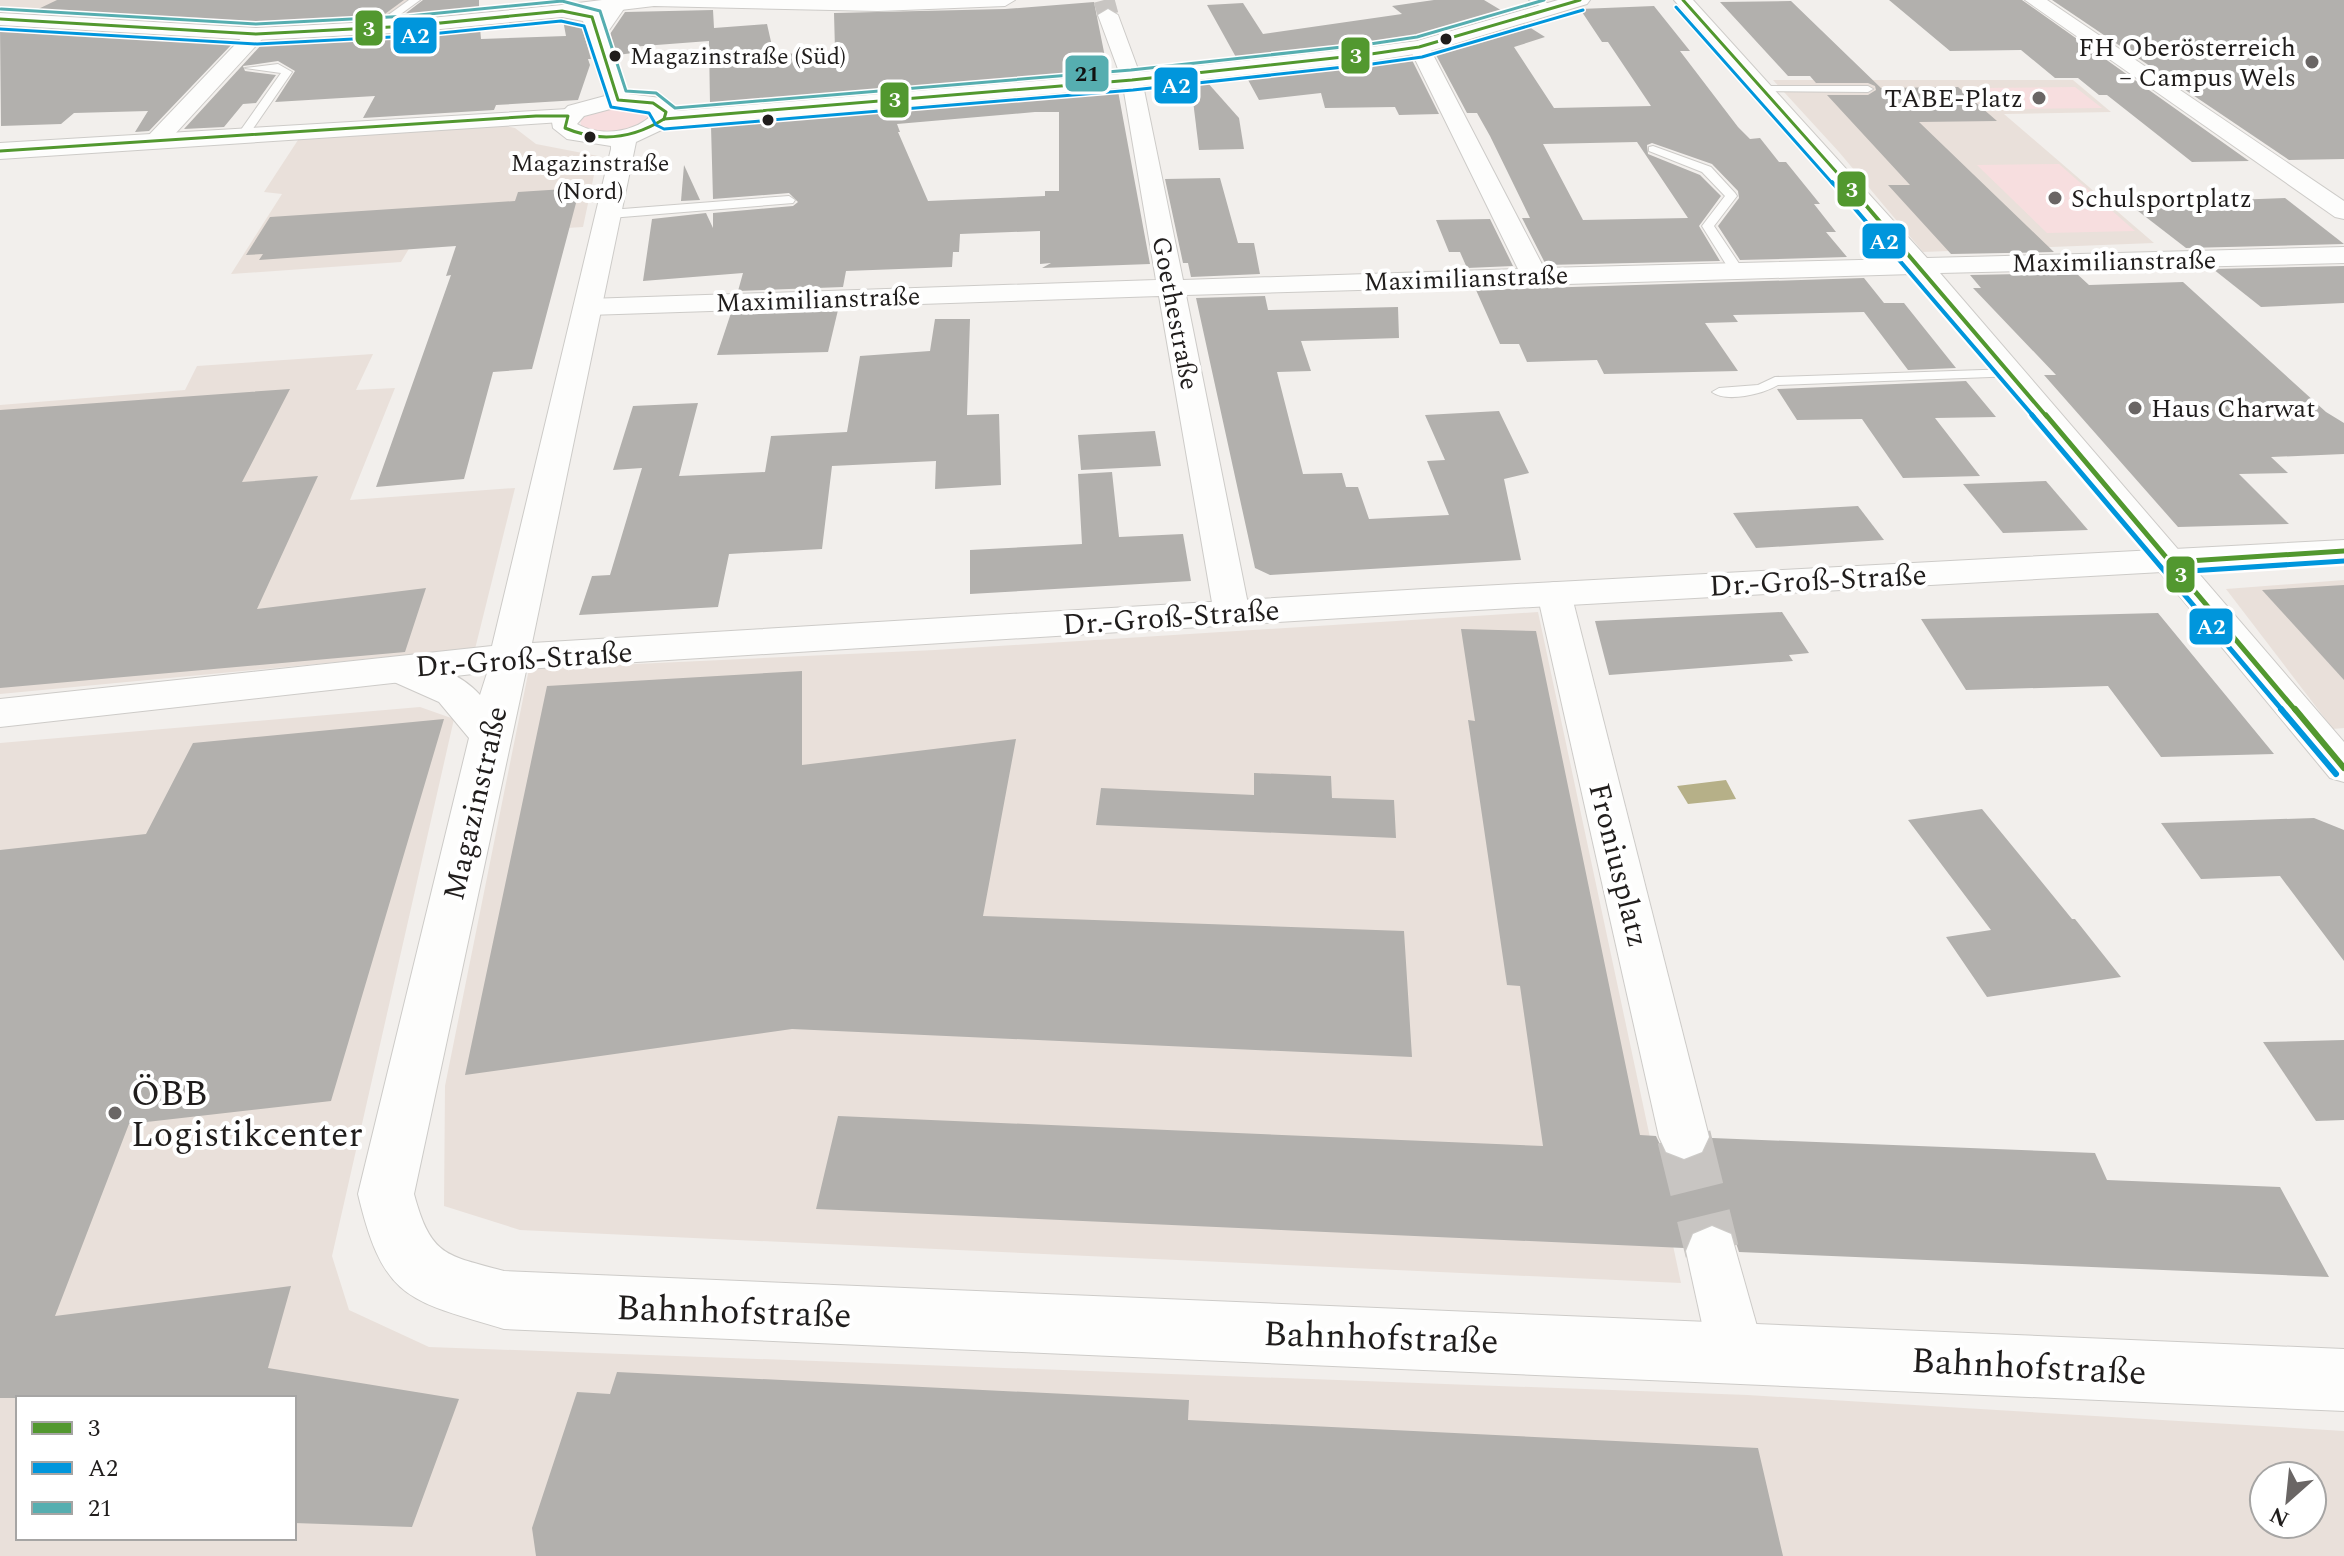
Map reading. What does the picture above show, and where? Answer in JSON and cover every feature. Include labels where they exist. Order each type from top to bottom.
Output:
[{"type":"main road","points":[[0,19],[256,34],[376,28],[562,11],[621,1],[878,5],[1005,0]]},
{"type":"main road","points":[[568,116],[565,128],[572,133],[594,138],[623,136],[649,129],[664,119],[1132,80],[1419,47],[1542,3],[1580,0]]},
{"type":"main road","points":[[562,11],[595,24],[618,100]]},
{"type":"main road","points":[[0,151],[568,116],[588,106],[618,100],[653,103],[666,112],[664,119]]},
{"type":"main road","name":"Magazinstraße","points":[[422,1275],[395,1238],[386,1194],[610,214],[624,149],[623,136]]},
{"type":"main road","name":"Dr.-Groß-Straße","points":[[0,713],[509,657],[1554,593],[2344,551]]},
{"type":"main road","points":[[399,669],[454,692],[491,736]]},
{"type":"main road","name":"Bahnhofstraße","points":[[422,1275],[504,1300],[1736,1351],[2344,1380]]},
{"type":"street","points":[[1683,0],[1920,266],[2339,757]]},
{"type":"street","points":[[2034,0],[2344,212]]},
{"type":"street","points":[[595,24],[621,1]]},
{"type":"street","name":"Goethestraße","points":[[1108,15],[1132,80],[1232,614]]},
{"type":"street","points":[[155,142],[256,34]]},
{"type":"street","points":[[1419,47],[1535,276]]},
{"type":"street","name":"Maximilianstraße","points":[[588,307],[1535,276],[2344,255]]},
{"type":"street","name":"Froniusplatz","points":[[1554,593],[1684,1137]]},
{"type":"street","points":[[1712,1251],[1736,1351]]},
{"type":"lane","points":[[376,28],[415,0]]},
{"type":"lane","points":[[244,134],[287,72],[278,67],[250,68]]},
{"type":"lane","points":[[1762,88],[1868,89]]},
{"type":"lane","points":[[1653,149],[1712,170],[1722,182],[1731,196],[1708,226],[1737,271]]},
{"type":"lane","points":[[610,214],[789,200]]},
{"type":"lane","points":[[1719,392],[1761,389],[1775,381],[2012,373]]},
{"type":"shaded area","points":[[0,0],[411,0],[375,23],[251,29],[0,13]]},
{"type":"shaded area","points":[[1773,80],[2073,80],[2111,112],[2004,114],[2154,243],[1923,252],[1839,152]]},
{"type":"shaded area","name":"TABE-Platz","points":[[2075,87],[2102,108],[2001,109],[1977,88]]},
{"type":"shaded area","points":[[611,106],[646,110],[649,117],[626,130],[607,132],[581,126],[580,119]]},
{"type":"shaded area","points":[[502,125],[515,128],[536,144],[598,156],[583,227],[416,237],[401,262],[231,274],[282,194],[264,192],[298,140]]},
{"type":"shaded area","name":"Schulsportplatz","points":[[2059,164],[2135,231],[2047,233],[1977,165]]},
{"type":"shaded area","points":[[373,354],[356,390],[395,388],[350,500],[515,488],[475,649],[0,694],[0,405],[185,390],[197,366]]},
{"type":"shaded area","points":[[2344,580],[2344,728],[2333,729],[2226,589]]},
{"type":"shaded area","points":[[1538,612],[1681,1283],[520,1230],[444,1206],[445,1086],[529,669],[935,650]]},
{"type":"shaded area","points":[[420,707],[454,719],[332,1256],[349,1310],[429,1347],[1748,1395],[2344,1431],[2344,1556],[0,1556],[0,743]]},
{"type":"shaded area","points":[[1726,780],[1736,799],[1688,804],[1677,786]]},
{"type":"building","points":[[57,0],[404,0],[378,19],[256,25],[32,12]]},
{"type":"building","points":[[423,0],[479,0],[479,10],[401,17]]},
{"type":"building","points":[[1434,0],[1484,0],[1504,12],[1416,38],[1237,59],[1207,5],[1243,3],[1263,34],[1402,14],[1392,6]]},
{"type":"building","points":[[1889,0],[2022,0],[2249,161],[2192,162],[2107,95],[2099,95],[2078,78],[2055,78],[2021,50],[1950,51]]},
{"type":"building","points":[[2052,0],[2344,0],[2344,159],[2289,160]]},
{"type":"building","points":[[1791,1],[1881,88],[1958,87],[1997,121],[1919,122],[2054,252],[1951,254],[1888,185],[1910,185],[1827,95],[1868,95],[1876,90],[1875,86],[1868,83],[1816,83],[1810,76],[1788,76],[1720,2]]},
{"type":"building","points":[[1094,2],[1108,72],[710,105],[709,41],[630,47],[633,53],[617,55],[610,34],[625,12],[713,10],[714,28],[767,24],[774,55],[835,50],[834,13],[1005,9]]},
{"type":"building","points":[[1654,6],[1690,51],[1680,51],[1738,127],[1750,139],[1760,138],[1779,162],[1786,162],[1820,204],[1814,204],[1836,232],[1826,232],[1847,257],[1740,260],[1718,226],[1739,198],[1738,191],[1712,164],[1652,143],[1647,145],[1648,154],[1700,175],[1721,196],[1699,226],[1720,261],[1546,265],[1522,218],[1530,218],[1490,136],[1477,113],[1467,113],[1435,53],[1526,25],[1545,37],[1514,47],[1554,108],[1651,106],[1608,42],[1602,42],[1580,9]],"holes":[[[1637,142],[1688,218],[1583,220],[1543,144]]]},
{"type":"building","points":[[563,20],[581,24],[591,59],[588,59],[590,65],[578,100],[496,105],[494,110],[363,118],[375,96],[275,102],[295,71],[278,61],[243,66],[245,71],[276,75],[256,103],[243,104],[224,127],[184,129],[263,43],[480,28],[481,39],[566,36]]},
{"type":"building","points":[[0,28],[234,42],[149,131],[135,132],[148,111],[74,113],[61,124],[1,126]]},
{"type":"building","points":[[1411,58],[1439,114],[1399,115],[1395,107],[1325,108],[1321,93],[1259,100],[1247,78]]},
{"type":"building","points":[[1207,82],[1239,118],[1244,149],[1199,150],[1191,84]]},
{"type":"building","points":[[1118,91],[1150,264],[1042,268],[1051,263],[1040,264],[1040,231],[960,234],[959,252],[953,252],[952,267],[846,271],[843,287],[738,291],[743,273],[643,281],[652,219],[706,213],[713,228],[713,213],[793,206],[798,202],[789,193],[713,199],[711,126]],"holes":[[[1059,112],[1059,191],[1045,191],[1045,196],[928,201],[897,124]]]},
{"type":"building","points":[[684,165],[700,200],[681,201]]},
{"type":"building","points":[[1220,178],[1238,243],[1254,243],[1260,274],[1191,277],[1188,263],[1183,263],[1165,179]]},
{"type":"building","points":[[580,188],[532,369],[493,372],[464,479],[376,487],[451,275],[446,276],[456,246],[259,260],[263,254],[246,255],[270,217],[515,201],[518,192]]},
{"type":"building","points":[[2285,198],[2344,244],[2186,248],[2129,204]]},
{"type":"building","points":[[1490,219],[1513,266],[1467,268],[1460,252],[1449,252],[1436,220]]},
{"type":"building","points":[[2344,266],[2344,303],[2261,307],[2213,269]]},
{"type":"building","points":[[2076,273],[2089,285],[2183,282],[2326,412],[2344,423],[2344,454],[2271,457],[2288,473],[2239,474],[2289,524],[2178,527],[2044,375],[2056,375],[1973,288],[1981,288],[1970,275]]},
{"type":"building","points":[[1864,278],[1884,303],[1904,303],[1956,368],[1908,370],[1864,312],[1733,315],[1738,322],[1705,323],[1738,371],[1604,374],[1597,360],[1527,362],[1519,344],[1500,344],[1476,290]]},
{"type":"building","points":[[1265,296],[1268,310],[1398,307],[1399,338],[1301,341],[1311,371],[1277,372],[1303,474],[1342,473],[1346,487],[1358,487],[1369,519],[1449,515],[1427,461],[1445,460],[1425,415],[1499,411],[1529,473],[1504,479],[1521,560],[1270,575],[1255,568],[1196,298]]},
{"type":"building","points":[[838,310],[828,352],[717,355],[731,313]]},
{"type":"building","points":[[935,319],[970,319],[967,415],[999,414],[1001,485],[935,489],[936,461],[832,466],[822,549],[729,554],[718,607],[579,615],[592,576],[610,575],[642,468],[613,470],[633,406],[698,403],[679,476],[765,472],[771,436],[847,432],[860,356],[930,351]]},
{"type":"building","points":[[1966,381],[1996,417],[1935,418],[1980,476],[1903,478],[1862,419],[1797,420],[1777,389]]},
{"type":"building","points":[[290,389],[242,482],[318,476],[257,609],[426,588],[405,652],[0,688],[0,410]]},
{"type":"building","points":[[1155,431],[1161,466],[1081,470],[1078,435]]},
{"type":"building","points":[[1112,472],[1119,537],[1183,534],[1191,581],[970,594],[970,550],[1082,544],[1078,474]]},
{"type":"building","points":[[2046,481],[2088,530],[2003,533],[1963,484]]},
{"type":"building","points":[[1858,506],[1884,540],[1756,548],[1733,513]]},
{"type":"building","points":[[2344,585],[2344,680],[2262,590]]},
{"type":"building","points":[[1782,612],[1809,653],[1789,655],[1793,661],[1609,675],[1595,621]]},
{"type":"building","points":[[2158,613],[2274,754],[2161,757],[2108,686],[1966,690],[1921,619]]},
{"type":"building","points":[[1461,629],[1536,631],[1640,1135],[1656,1136],[1665,1155],[1685,1162],[1703,1155],[1712,1138],[2095,1153],[2107,1180],[2280,1187],[2329,1277],[1739,1252],[1732,1231],[1713,1223],[1692,1231],[1684,1248],[816,1209],[838,1116],[1543,1146],[1520,986],[1507,985],[1468,720],[1475,721]]},
{"type":"building","points":[[802,671],[802,765],[1016,739],[983,916],[1404,931],[1412,1057],[792,1029],[465,1075],[547,686]]},
{"type":"building","name":"ÖBB Logistikcenter","points":[[444,719],[331,1101],[129,1124],[55,1316],[291,1286],[268,1368],[459,1399],[412,1527],[296,1523],[296,1396],[0,1398],[0,850],[146,834],[193,743]]},
{"type":"building","points":[[1254,773],[1331,776],[1332,798],[1394,800],[1396,838],[1096,825],[1101,788],[1254,795]]},
{"type":"building","points":[[1982,809],[2121,977],[1987,997],[1946,937],[1991,930],[1908,820]]},
{"type":"building","points":[[2314,818],[2344,830],[2344,961],[2280,876],[2201,879],[2161,823]]},
{"type":"building","points":[[2344,1040],[2344,1120],[2316,1121],[2263,1042]]},
{"type":"building","points":[[617,1372],[1189,1400],[1188,1420],[1758,1448],[1783,1556],[536,1556],[532,1528],[577,1392],[610,1394]]},
{"type":"tunnel","points":[[1104,0],[1108,15]]},
{"type":"tunnel","points":[[1684,1137],[1712,1251]]},
{"type":"transit line","name":"21","points":[[1,9],[256,24],[409,16],[562,1],[600,11],[626,91],[656,93],[675,108],[1131,70],[1370,44],[1417,37],[1544,0]]},
{"type":"transit line","name":"3","points":[[664,119],[1132,80],[1371,54],[1419,47],[1580,0]]},
{"type":"transit line","name":"3","points":[[1683,0],[1920,266],[2344,768]]},
{"type":"transit line","name":"A2","points":[[1676,7],[1912,273],[2336,774]]},
{"type":"transit line","name":"A2","points":[[0,29],[257,44],[411,36],[561,21],[584,26],[611,107],[649,113],[656,125],[664,129],[1133,90],[1372,64],[1422,57],[1583,10]]},
{"type":"transit line","name":"3","points":[[0,19],[256,34],[410,26],[562,11],[592,17],[618,100],[653,103],[666,112],[664,119]]},
{"type":"transit line","name":"3","points":[[0,151],[536,116],[568,116],[565,128],[590,137],[616,138],[641,132],[664,119]]},
{"type":"transit line","name":"3","points":[[2173,562],[2344,551]]},
{"type":"transit line","name":"A2","points":[[2174,572],[2344,561]]},
{"type":"place","name":"Magazinstraße (Süd)","points":[[615,56]]},
{"type":"place","name":"FH Oberösterreich – Campus Wels","points":[[2312,62]]},
{"type":"place","name":"TABE-Platz","points":[[2039,98]]},
{"type":"place","name":"Magazinstraße (Nord)","points":[[590,137]]},
{"type":"place","name":"Schulsportplatz","points":[[2055,198]]},
{"type":"place","name":"Haus Charwat","points":[[2135,408]]},
{"type":"place","name":"ÖBB Logistikcenter","points":[[115,1113]]}]
